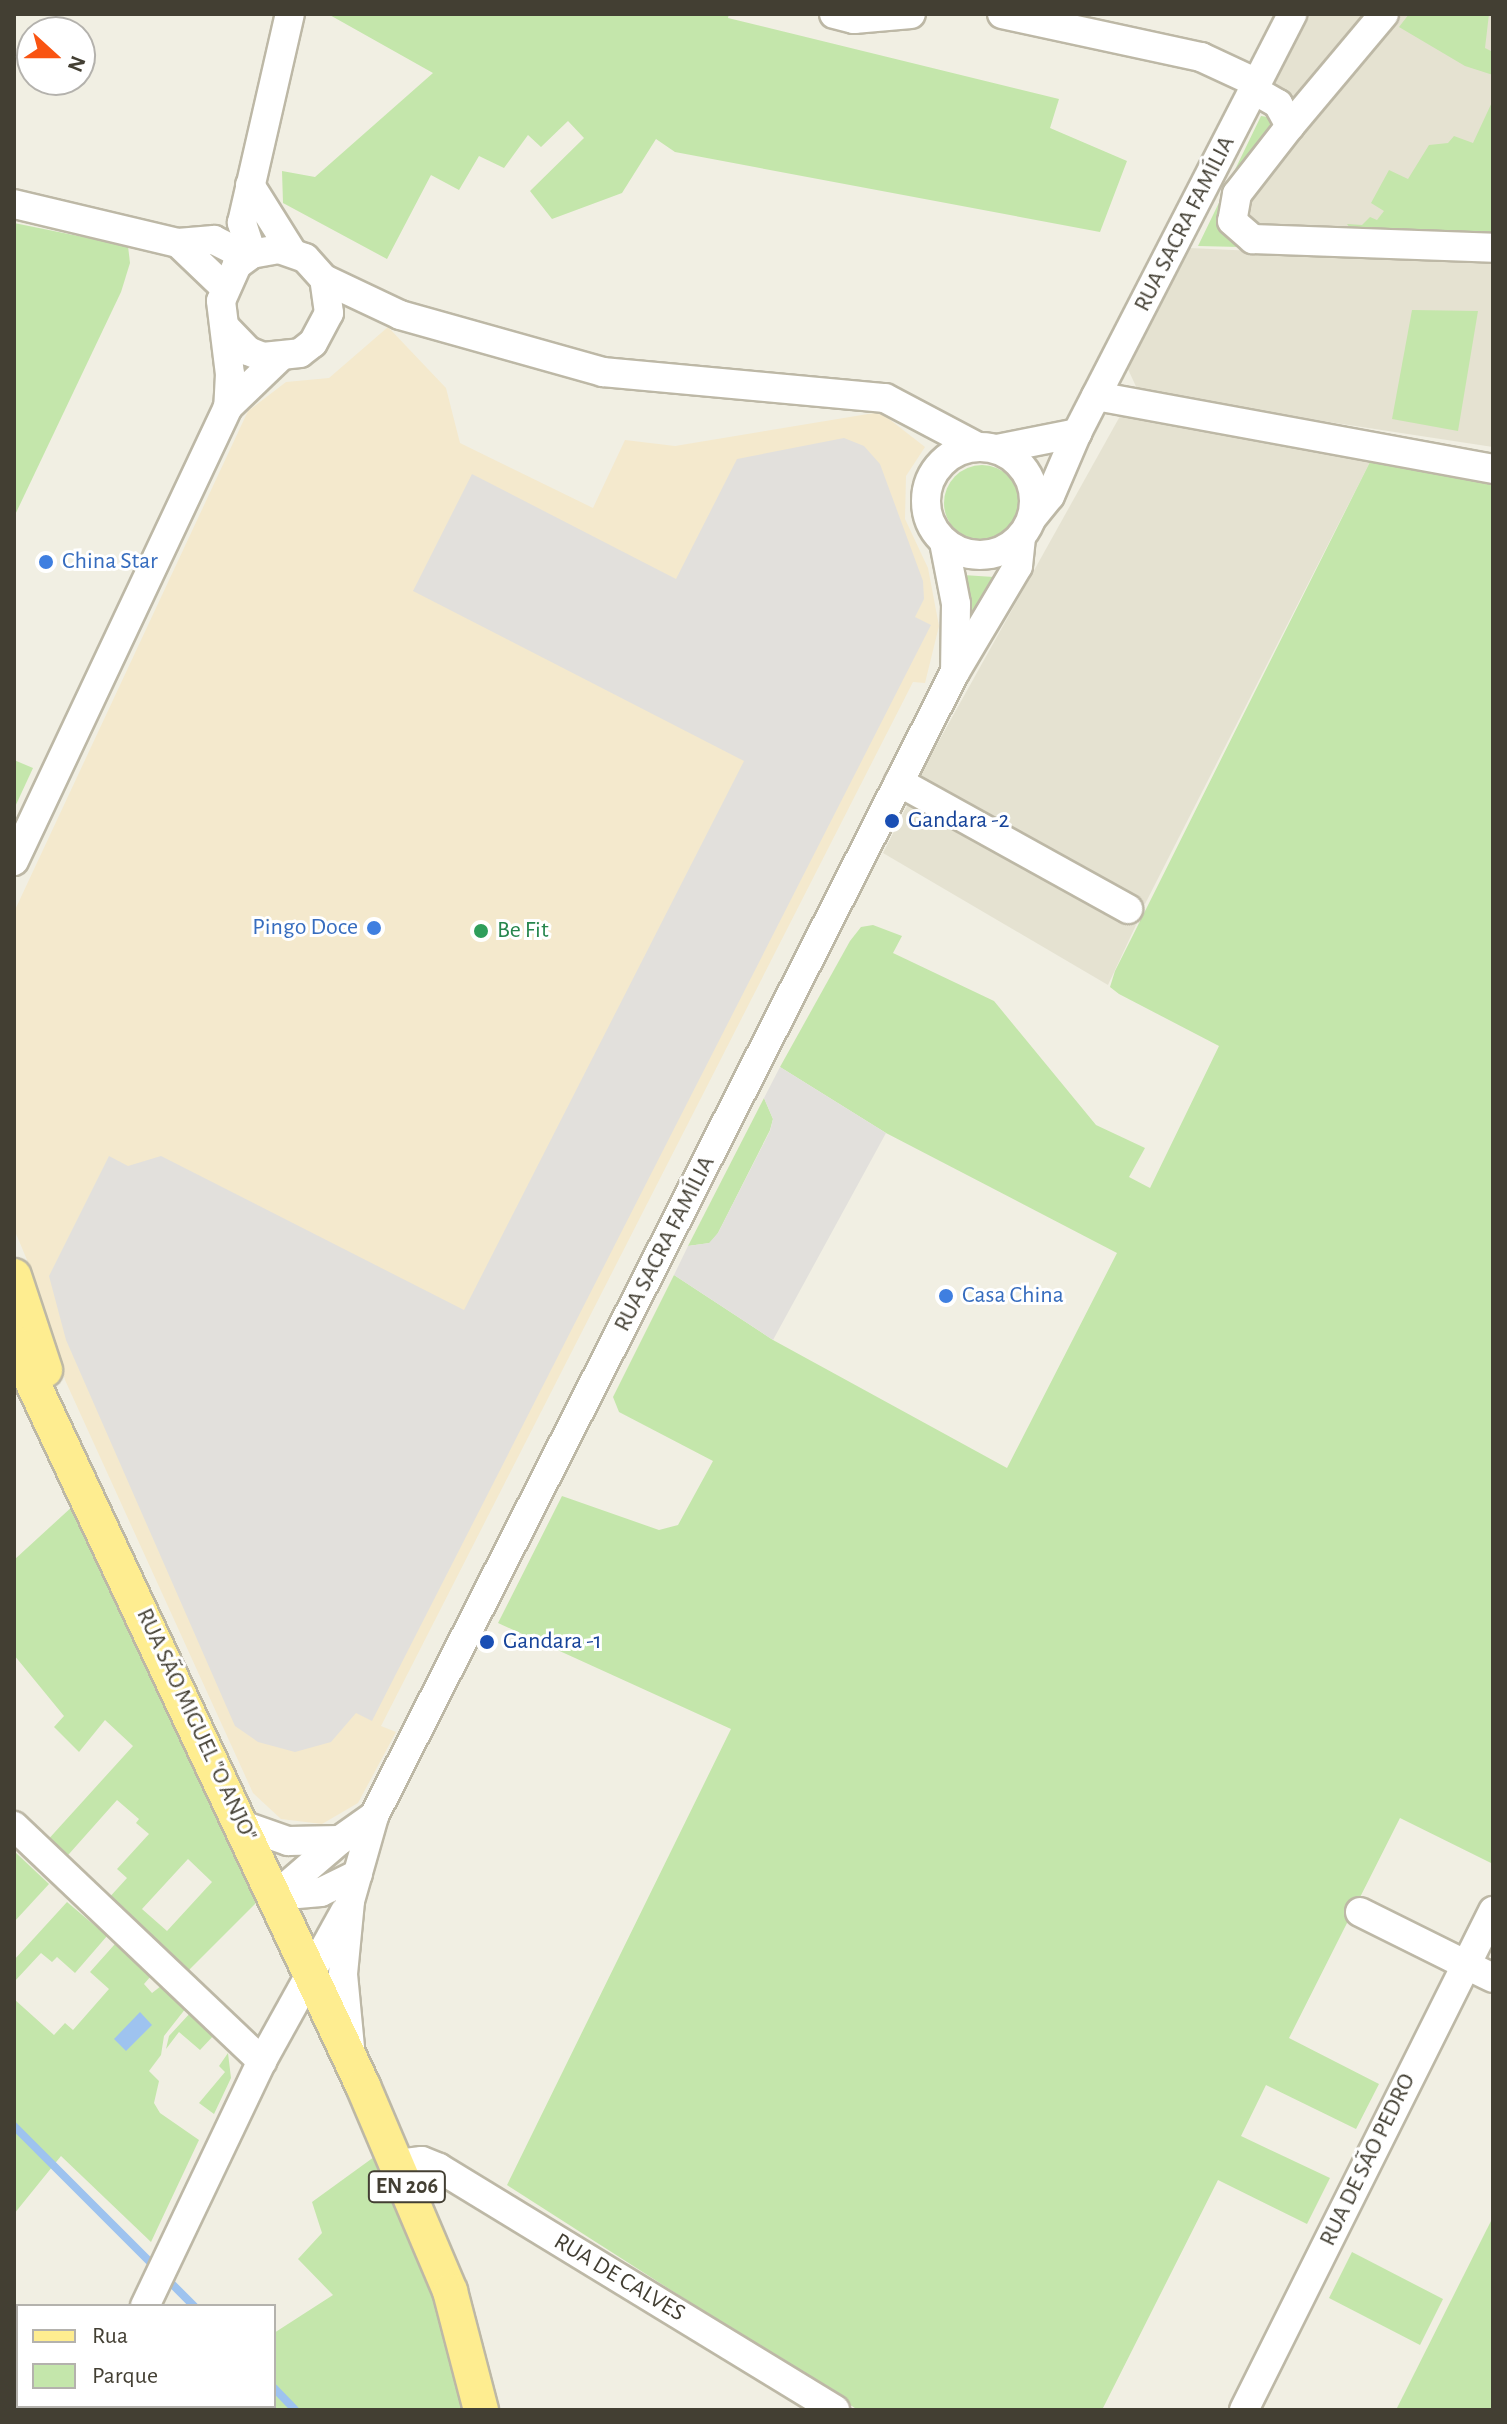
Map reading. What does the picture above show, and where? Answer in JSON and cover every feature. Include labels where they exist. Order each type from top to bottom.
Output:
[{"type":"main road","name":"RUA SÃO MIGUEL \"O ANJO\"","points":[[14,1276],[81,1477]]},
{"type":"main road","name":"RUA SÃO MIGUEL \"O ANJO\"","points":[[14,1343],[81,1477],[310,1973]]},
{"type":"main road","name":"EN 206","points":[[310,1973],[397,2164],[450,2291],[481,2410]]},
{"type":"street","points":[[249,256],[242,223],[290,14]]},
{"type":"street","points":[[834,14],[854,19],[911,14]]},
{"type":"street","points":[[1002,14],[1201,57],[1256,86],[1278,104],[1290,126]]},
{"type":"street","name":"RUA SACRA FAMÍLIA","points":[[350,1901],[374,1816],[955,672],[1018,566],[1026,527],[1050,496],[1077,433],[1292,14]]},
{"type":"street","points":[[1384,14],[1237,194],[1232,221],[1253,239],[1493,248]]},
{"type":"street","points":[[250,185],[292,252],[324,279],[400,315],[603,372],[885,398],[986,448],[1012,457],[1028,476],[1034,501],[1026,527],[992,554],[959,551],[944,542],[933,528],[926,492],[943,461],[986,448],[1077,433]]},
{"type":"street","points":[[14,204],[178,243],[214,240],[242,223]]},
{"type":"street","points":[[214,240],[249,256],[292,252]]},
{"type":"street","points":[[178,243],[224,287]]},
{"type":"street","points":[[228,407],[224,287],[249,256]]},
{"type":"street","points":[[226,328],[248,351],[279,358],[300,353],[323,329],[330,306],[324,279]]},
{"type":"street","points":[[14,861],[228,407],[279,358]]},
{"type":"street","points":[[1096,396],[1493,469]]},
{"type":"street","name":"RUA SACRA FAMÍLIA","points":[[944,542],[956,604],[955,672]]},
{"type":"street","points":[[899,782],[1128,909]]},
{"type":"street","points":[[275,1896],[340,1840],[374,1816]]},
{"type":"street","points":[[242,1825],[288,1841],[340,1840]]},
{"type":"street","points":[[14,1826],[262,2061]]},
{"type":"street","points":[[275,1896],[321,1892],[358,1874]]},
{"type":"street","points":[[146,2304],[262,2061],[350,1901]]},
{"type":"street","points":[[350,1901],[343,1974],[351,2060]]},
{"type":"street","name":"RUA DE SÃO PEDRO","points":[[1244,2410],[1493,1911]]},
{"type":"street","points":[[1360,1912],[1493,1978]]},
{"type":"street","name":"RUA DE CALVES","points":[[397,2164],[422,2161],[439,2168],[835,2410]]},
{"type":"shaded area","points":[[1309,14],[1376,14],[1295,111],[1274,84]]},
{"type":"shaded area","points":[[1402,14],[1493,14],[1493,239],[1271,235],[1250,222],[1247,202]]},
{"type":"shaded area","points":[[1189,248],[1493,262],[1493,447],[1139,393],[1127,367]]},
{"type":"shaded area","points":[[388,327],[446,388],[460,443],[593,508],[625,440],[675,446],[880,412],[925,447],[906,476],[905,519],[928,568],[939,626],[925,683],[913,682],[381,1726],[396,1732],[358,1803],[322,1824],[281,1819],[253,1793],[65,1380],[38,1286],[14,1229],[14,912],[248,411],[286,382],[329,378]]},
{"type":"shaded area","points":[[1124,409],[1371,460],[1145,904],[916,782]]},
{"type":"shaded area","points":[[844,438],[864,446],[880,464],[923,581],[924,599],[915,617],[931,625],[372,1721],[356,1713],[331,1742],[295,1752],[258,1742],[235,1726],[66,1340],[49,1276],[109,1156],[128,1166],[161,1156],[464,1310],[744,761],[413,591],[472,474],[676,579],[737,459]]},
{"type":"shaded area","points":[[910,800],[1136,925],[1108,985],[883,853]]},
{"type":"shaded area","points":[[780,1067],[886,1133],[773,1340],[674,1275],[688,1246],[709,1243],[718,1233],[770,1131],[773,1119],[764,1098]]},
{"type":"green space","points":[[328,14],[729,14],[728,18],[1059,99],[1050,128],[1127,161],[1100,232],[675,152],[656,139],[622,193],[552,219],[530,191],[584,138],[568,121],[541,147],[528,135],[504,168],[479,156],[459,190],[431,175],[387,259],[283,203],[282,171],[315,177],[433,73]]},
{"type":"green space","points":[[1409,14],[1489,14],[1485,48],[1493,52],[1493,75],[1465,66],[1399,27]]},
{"type":"green space","points":[[1493,100],[1493,236],[1353,232],[1347,224],[1362,225],[1370,217],[1377,220],[1384,211],[1371,203],[1389,170],[1408,179],[1429,145],[1448,143],[1454,136],[1473,143]]},
{"type":"green space","points":[[1270,111],[1277,121],[1251,162],[1240,247],[1198,246],[1261,116],[1268,117]]},
{"type":"green space","points":[[14,223],[128,246],[130,263],[121,292],[14,517]]},
{"type":"green space","points":[[1412,310],[1478,311],[1458,431],[1392,419]]},
{"type":"green space","points":[[1371,460],[1493,485],[1493,1859],[1491,1863],[1400,1818],[1289,2038],[1379,2084],[1356,2129],[1266,2085],[1241,2136],[1330,2178],[1307,2224],[1218,2180],[1102,2410],[858,2410],[507,2185],[731,1729],[498,1623],[562,1496],[659,1530],[678,1525],[713,1461],[619,1412],[613,1397],[674,1275],[773,1340],[1007,1468],[1117,1253],[886,1133],[780,1067],[850,941],[861,927],[873,925],[902,936],[893,953],[994,1001],[1096,1125],[1145,1148],[1129,1177],[1150,1188],[1219,1046],[1110,987],[1115,971]]},
{"type":"green space","points":[[982,465],[996,468],[1009,476],[1017,489],[1020,503],[1017,517],[1009,530],[996,538],[982,541],[968,538],[955,530],[947,517],[944,503],[947,489],[955,476],[968,468]]},
{"type":"green space","points":[[963,575],[994,577],[975,620],[970,617]]},
{"type":"green space","points":[[14,760],[33,768],[14,809]]},
{"type":"green space","points":[[764,1098],[773,1119],[770,1130],[718,1233],[710,1243],[688,1246]]},
{"type":"green space","points":[[74,1505],[256,1903],[186,1973],[107,1900],[127,1878],[117,1869],[149,1834],[136,1823],[139,1819],[117,1800],[61,1863],[45,1843],[133,1746],[105,1720],[79,1752],[54,1727],[64,1716],[14,1655],[14,1560]],"holes":[[[188,1859],[212,1882],[167,1931],[142,1909]]]},
{"type":"green space","points":[[14,1851],[49,1884],[14,1922]]},
{"type":"green space","points":[[67,1902],[107,1936],[75,1973],[57,1957],[52,1962],[41,1953],[14,1982],[14,1960]]},
{"type":"green space","points":[[115,1944],[151,1976],[144,1984],[152,1993],[161,1986],[186,2008],[164,2036],[161,2055],[149,2071],[159,2081],[154,2103],[160,2113],[199,2140],[151,2242],[61,2156],[14,2214],[14,1999],[54,2035],[65,2023],[73,2030],[109,1989],[90,1972]]},
{"type":"green space","points":[[192,2011],[216,2033],[200,2050],[179,2032],[166,2049],[169,2036]]},
{"type":"green space","points":[[228,2053],[231,2078],[214,2114],[199,2103],[225,2072],[219,2066]]},
{"type":"green space","points":[[374,2157],[427,2273],[463,2410],[97,2410],[276,2408],[276,2332],[333,2295],[298,2259],[322,2233],[312,2202]]},
{"type":"green space","points":[[1493,2217],[1493,2410],[1396,2410]]},
{"type":"green space","points":[[1352,2252],[1443,2299],[1420,2345],[1329,2298]]},
{"type":"water","points":[[140,2012],[152,2025],[126,2051],[114,2039]]},
{"type":"waterway","points":[[14,2126],[192,2304]]},
{"type":"waterway","points":[[276,2390],[295,2410]]},
{"type":"place","name":"China Star","points":[[46,562]]},
{"type":"place","name":"Gandara -2","points":[[892,821]]},
{"type":"place","name":"Pingo Doce","points":[[374,928]]},
{"type":"place","name":"Be Fit","points":[[481,931]]},
{"type":"place","name":"Casa China","points":[[946,1296]]},
{"type":"place","name":"Gandara -1","points":[[487,1642]]}]
